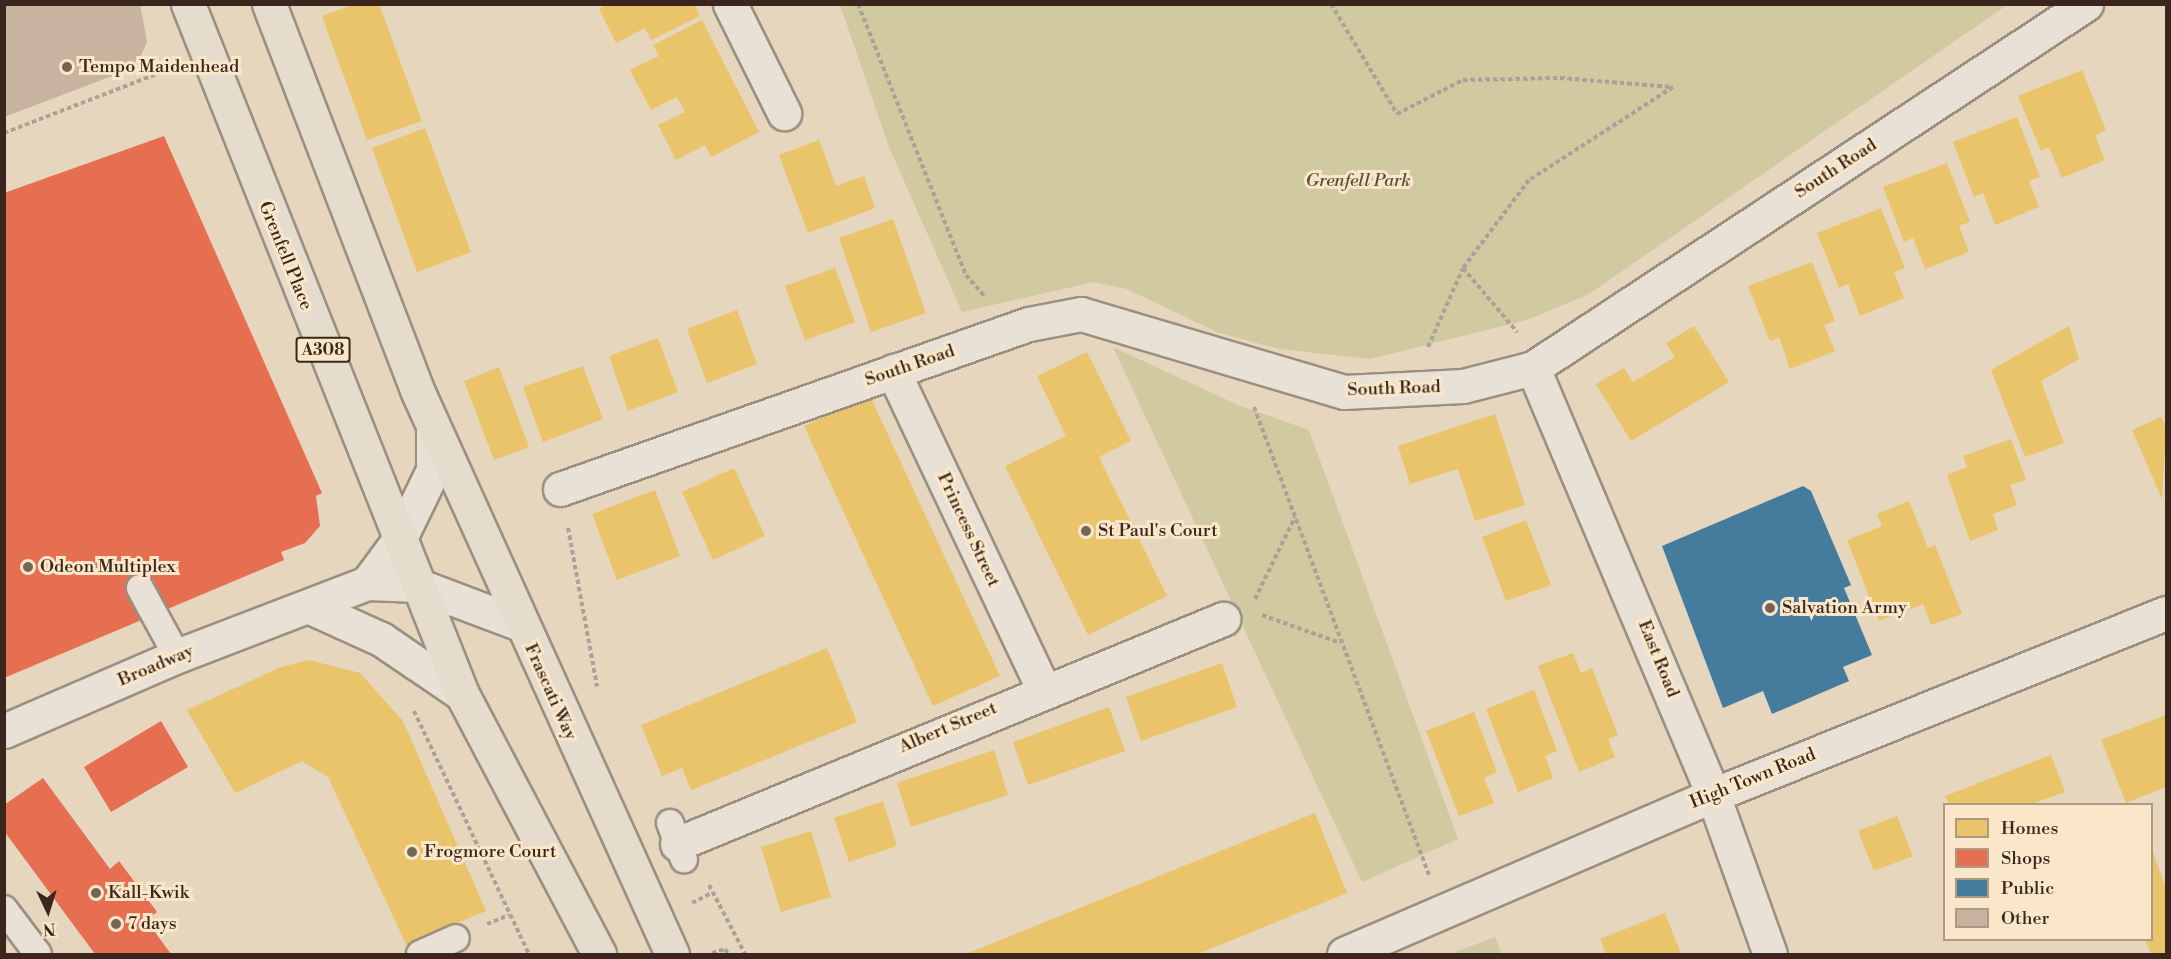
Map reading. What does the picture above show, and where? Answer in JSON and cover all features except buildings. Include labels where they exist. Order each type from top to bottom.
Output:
[{"type":"main road","name":"Grenfell Place","points":[[188,4],[205,57],[462,694]]},
{"type":"main road","points":[[269,4],[433,428]]},
{"type":"main road","name":"Frascati Way","points":[[433,428],[520,624],[672,954]]},
{"type":"main road","name":"A308","points":[[462,694],[599,954]]},
{"type":"street","points":[[730,4],[784,113]]},
{"type":"street","name":"South Road","points":[[560,489],[1029,324],[1081,314],[1178,339],[1239,364],[1344,392],[1463,386],[1533,368],[2086,4]]},
{"type":"street","name":"East Road","points":[[1533,368],[1713,795],[1770,954]]},
{"type":"street","name":"Princess Street","points":[[893,371],[1043,688]]},
{"type":"street","points":[[367,583],[399,540],[433,470],[433,428]]},
{"type":"street","name":"Broadway","points":[[4,731],[177,656],[310,607],[367,583],[417,585],[520,624]]},
{"type":"street","points":[[310,607],[381,639],[462,694]]},
{"type":"street","name":"High Town Road","points":[[1344,954],[1713,795],[2166,613]]},
{"type":"street","name":"Albert Street","points":[[677,842],[1043,688],[1222,619]]},
{"type":"lane","points":[[140,588],[177,656]]},
{"type":"lane","points":[[4,909],[39,954]]},
{"type":"lane","points":[[420,954],[456,938]]},
{"type":"path","points":[[858,4],[966,275],[994,307]]},
{"type":"path","points":[[1330,4],[1397,114],[1463,80],[1560,78],[1673,87],[1529,180],[1463,268],[1424,357]]},
{"type":"path","points":[[4,133],[205,57]]},
{"type":"path","points":[[1463,268],[1524,340],[1533,368]]},
{"type":"path","points":[[1239,364],[1340,643],[1444,912]]},
{"type":"path","points":[[560,489],[598,697]]},
{"type":"path","points":[[1294,517],[1250,610],[1340,643]]},
{"type":"path","points":[[408,700],[529,954]]},
{"type":"path","points":[[681,897],[687,904],[712,893],[745,954]]},
{"type":"path","points":[[709,954],[725,949],[728,954]]},
{"type":"green space","name":"Grenfell Park","points":[[840,4],[2007,5],[1589,294],[1527,320],[1370,359],[1280,349],[1219,333],[1127,289],[1094,282],[962,312],[889,147]]},
{"type":"green space","points":[[1113,347],[1238,405],[1309,430],[1458,839],[1362,882]]},
{"type":"green space","points":[[1495,937],[1502,954],[1450,954]]},
{"type":"place","name":"Tempo Maidenhead","points":[[67,67]]},
{"type":"place","name":"St Paul's Court","points":[[1086,531]]},
{"type":"place","name":"Odeon Multiplex","points":[[28,567]]},
{"type":"place","name":"Salvation Army","points":[[1770,608]]},
{"type":"place","name":"Frogmore Court","points":[[412,852]]},
{"type":"place","name":"Kall-Kwik","points":[[96,893]]},
{"type":"place","name":"7 days","points":[[116,924]]}]
